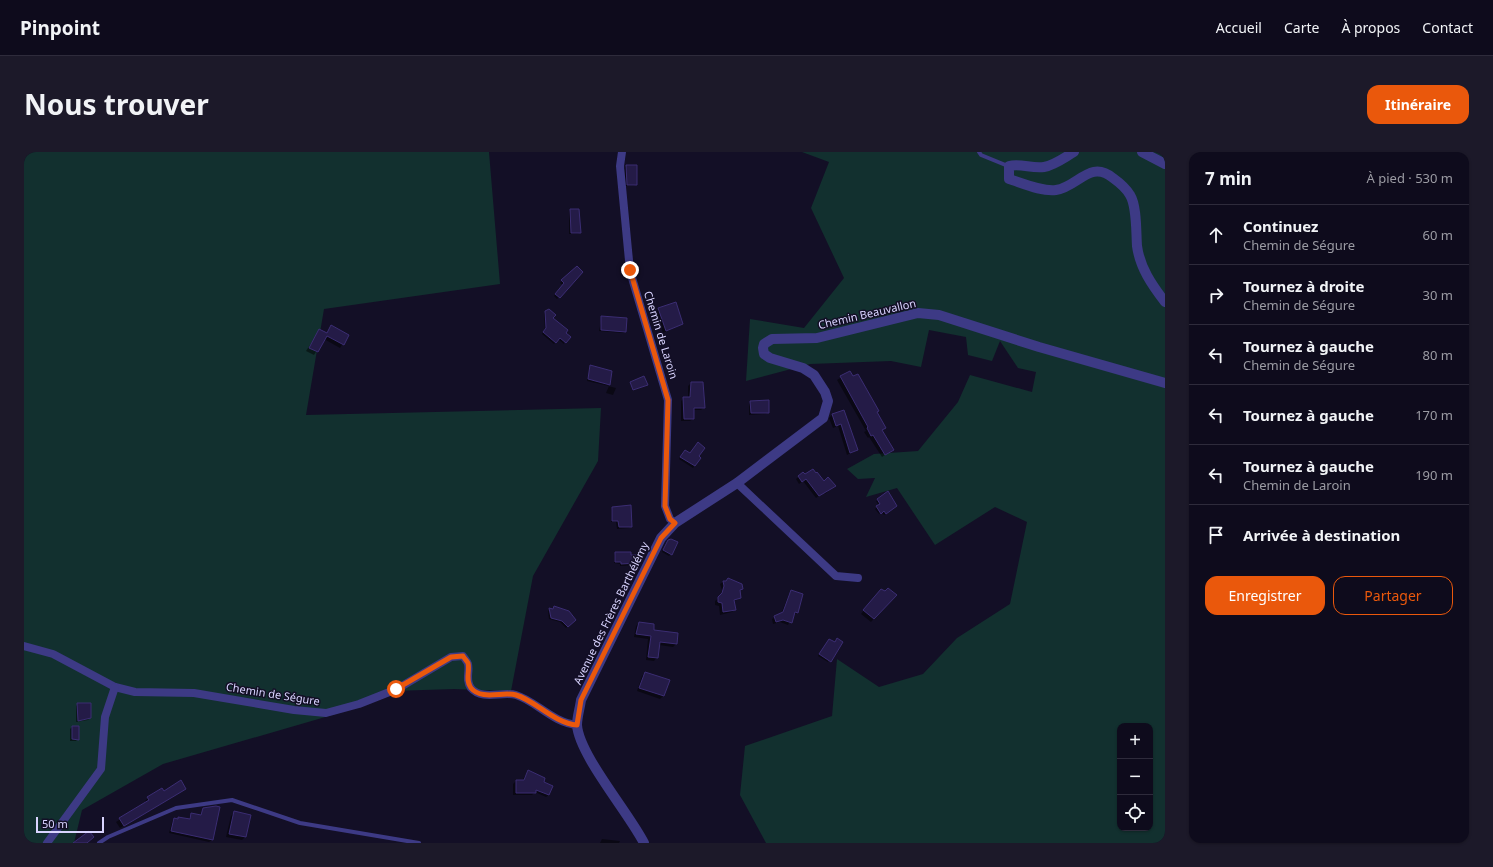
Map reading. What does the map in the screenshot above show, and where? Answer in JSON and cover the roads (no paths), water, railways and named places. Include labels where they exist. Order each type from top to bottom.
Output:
[{"type":"street","name":"Chemin de Laroin","points":[[622,152],[620,166],[630,270],[668,400],[665,506],[670,519],[675,523]]},
{"type":"street","points":[[1074,152],[1052,165],[1043,167],[1017,164],[1009,166],[1009,179],[1043,189],[1055,190],[1064,188],[1088,173],[1101,171],[1111,176],[1126,188],[1132,199],[1138,248],[1144,272],[1165,302]]},
{"type":"street","points":[[1142,152],[1165,164]]},
{"type":"street","name":"Chemin Beauvallon","points":[[675,523],[737,483],[823,418],[828,401],[825,392],[814,375],[803,368],[770,358],[764,354],[762,348],[764,344],[772,339],[817,338],[918,313],[940,315],[1039,347],[1165,383]]},
{"type":"street","points":[[737,483],[836,576],[858,578]]},
{"type":"street","name":"Avenue des Frères Barthélémy","points":[[644,843],[590,757],[581,739],[577,725],[581,700],[661,538],[675,523]]},
{"type":"street","name":"Chemin de Ségure","points":[[24,646],[53,654],[115,687],[135,692],[194,693],[294,710],[326,713],[359,704],[396,689],[451,657],[463,656],[468,664],[468,680],[472,688],[483,694],[516,694],[556,718],[570,724],[577,725]]},
{"type":"street","points":[[47,843],[100,769],[105,717],[115,687]]},
{"type":"lane","points":[[979,152],[981,155],[1009,166]]},
{"type":"lane","points":[[99,843],[108,837],[176,808],[232,800],[300,823],[419,843]]}]
